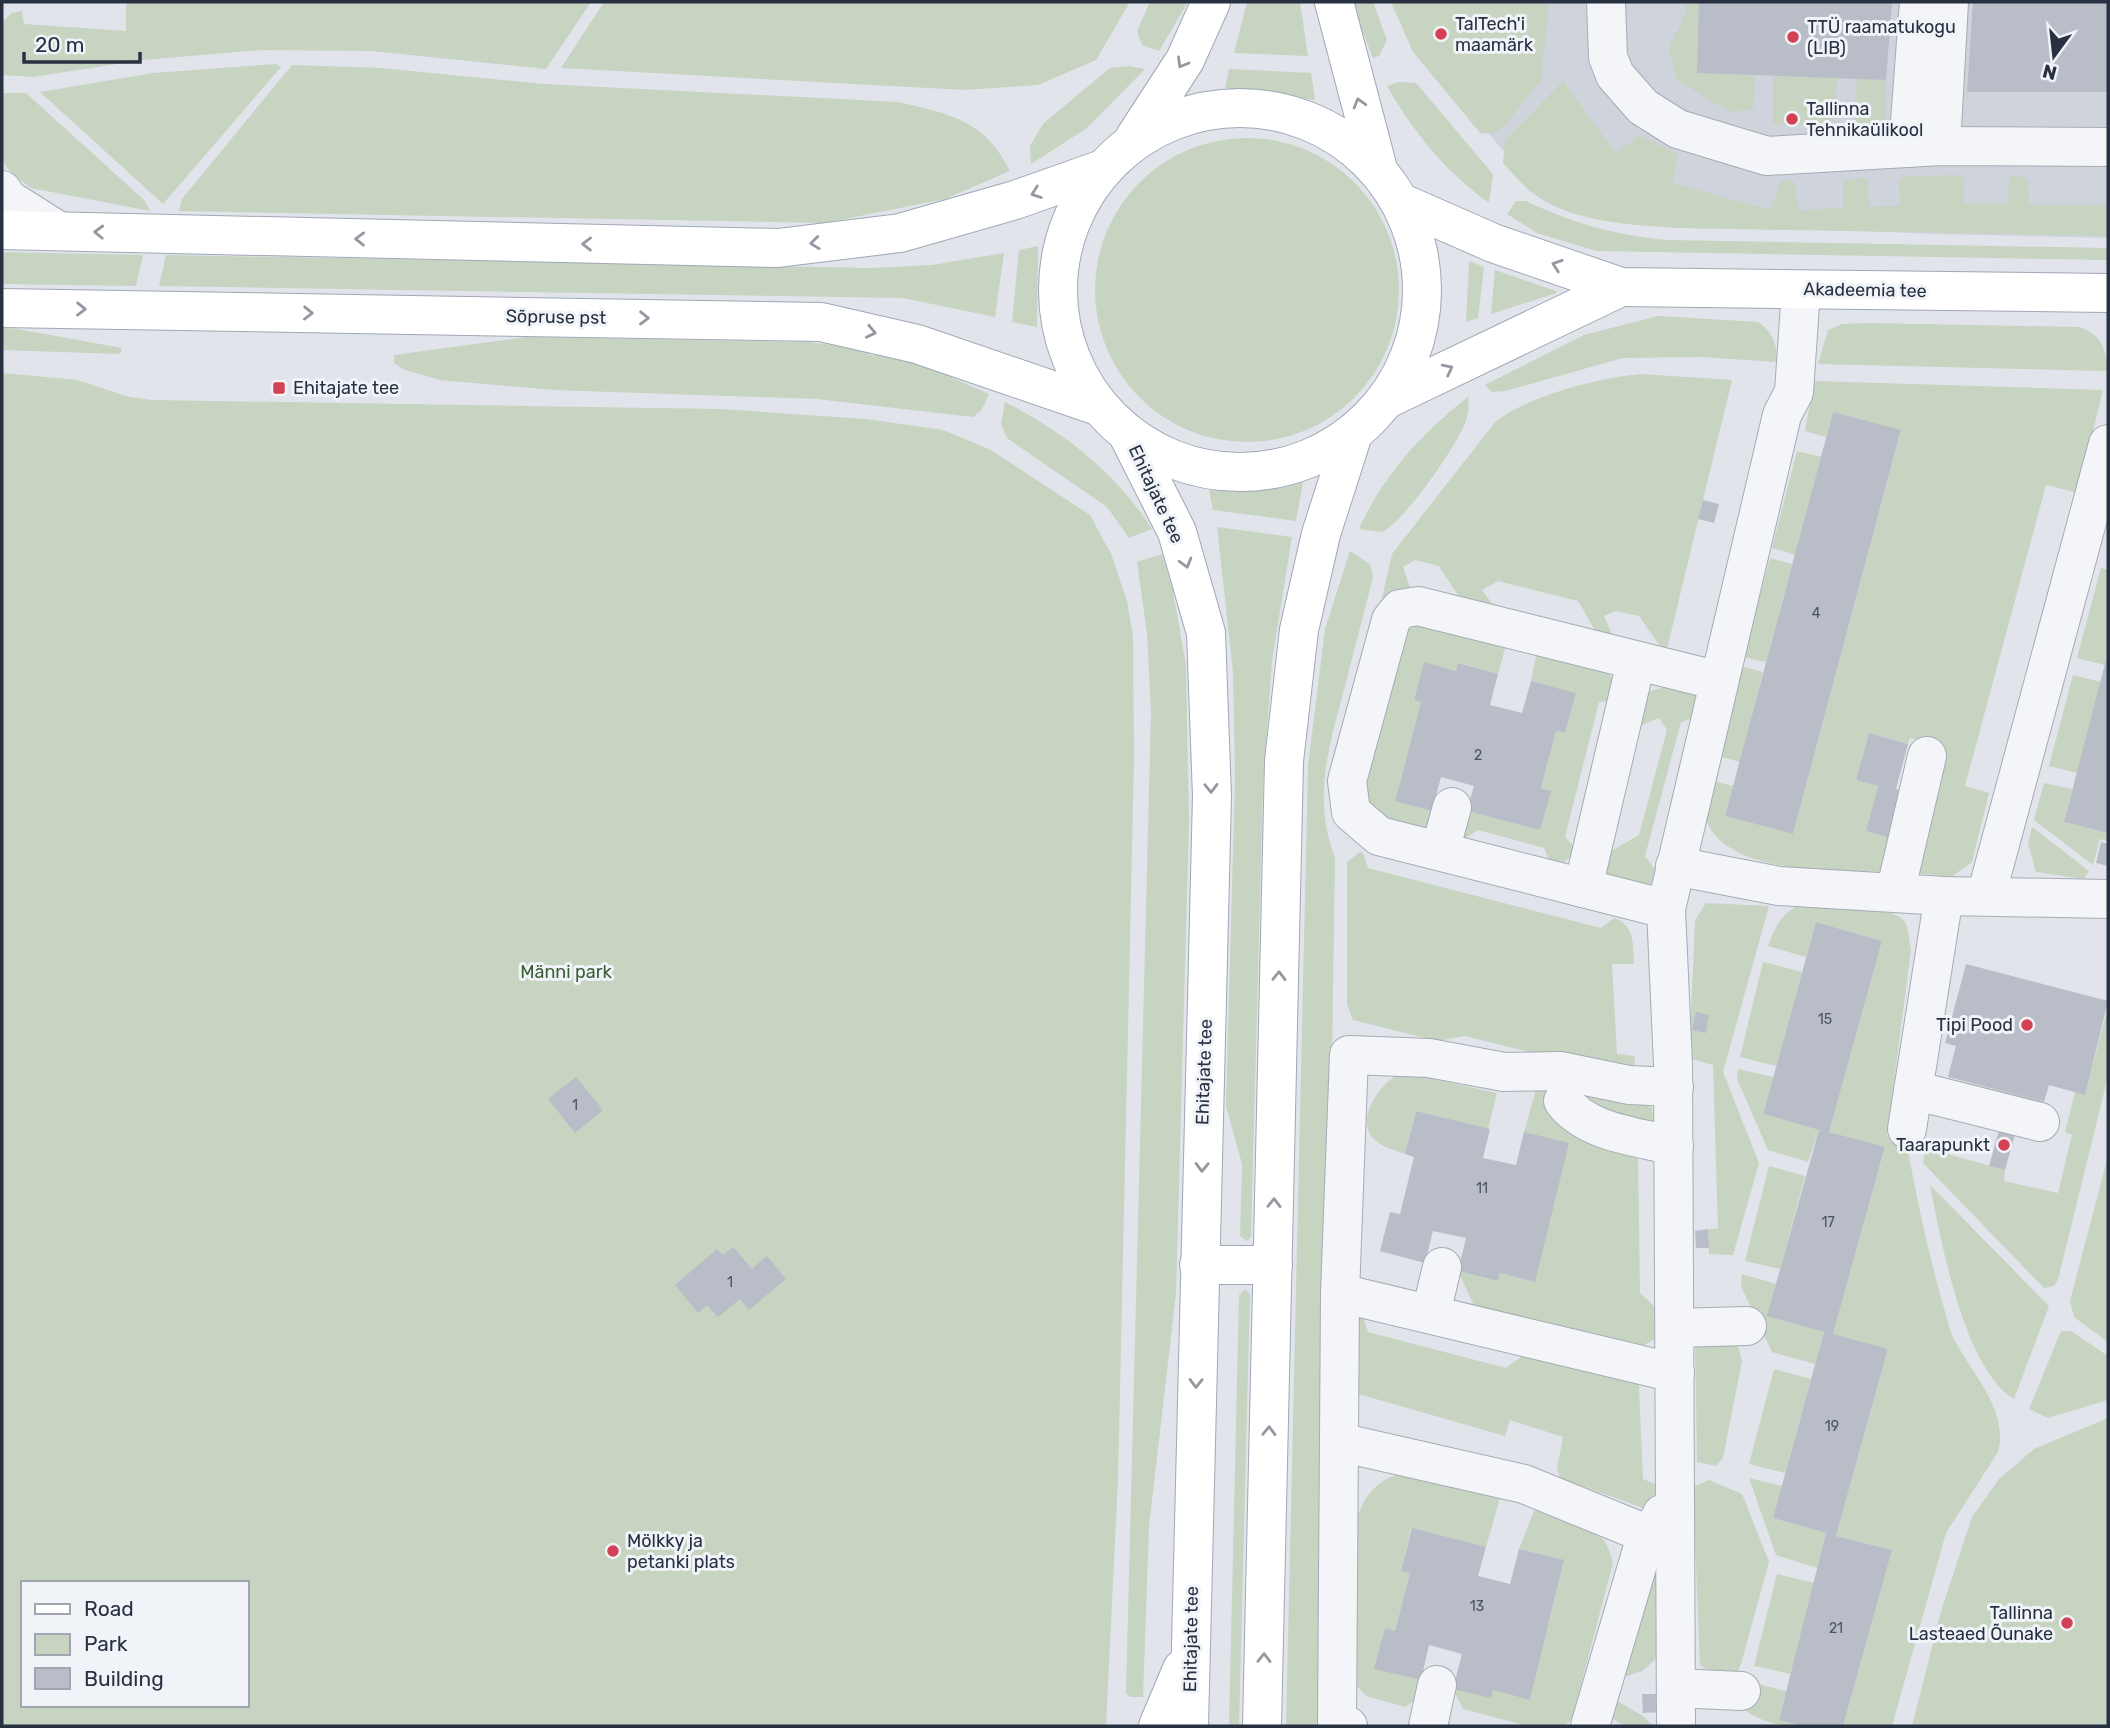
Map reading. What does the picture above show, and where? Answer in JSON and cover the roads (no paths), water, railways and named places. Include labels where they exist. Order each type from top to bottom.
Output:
[{"type":"main road","points":[[1133,140],[1185,60],[1211,2]]},
{"type":"main road","points":[[1334,2],[1378,169]]},
{"type":"main road","points":[[1216,108],[1261,108],[1305,118],[1345,139],[1378,169],[1402,203],[1417,242],[1423,283],[1420,324],[1408,364],[1387,399],[1353,433],[1312,458],[1253,471],[1216,471],[1170,459],[1128,435],[1098,406],[1071,363],[1058,313],[1058,262],[1073,214],[1100,170],[1133,140],[1173,119],[1195,113],[1216,108]]},
{"type":"main road","points":[[2,230],[778,248],[900,233],[1015,200],[1100,170]]},
{"type":"main road","name":"Akadeemia tee","points":[[1402,203],[1493,243],[1621,287],[2108,293]]},
{"type":"main road","name":"Akadeemia tee","points":[[1387,399],[1621,287]]},
{"type":"main road","name":"Sõpruse pst","points":[[2,308],[821,322],[917,344],[1098,406]]},
{"type":"main road","points":[[1262,1726],[1284,761],[1299,630],[1321,534],[1353,433]]},
{"type":"main road","name":"Ehitajate tee","points":[[1128,435],[1177,532],[1206,633],[1212,796],[1189,1726]]},
{"type":"main road","points":[[1199,1265],[1273,1265]]},
{"type":"main road","points":[[1158,1726],[1191,1644]]},
{"type":"street","points":[[1606,2],[1608,57],[1615,75],[1643,107],[1678,129],[1767,156],[1924,147],[2108,147]]},
{"type":"street","points":[[1919,2],[1924,147]]},
{"type":"street","points":[[1924,147],[1949,2]]},
{"type":"street","points":[[2,190],[8,199],[57,230]]},
{"type":"street","points":[[1676,1726],[1674,1087],[1666,909],[1782,415],[1794,391],[1801,290]]},
{"type":"street","points":[[1986,896],[2108,444]]},
{"type":"street","points":[[1666,909],[1379,836],[1351,812],[1347,780],[1391,620],[1400,609],[1418,606],[1720,681]]},
{"type":"street","points":[[1583,888],[1636,662]]},
{"type":"street","points":[[1895,893],[1927,756]]},
{"type":"street","points":[[1440,851],[1452,807]]},
{"type":"street","points":[[1675,866],[1779,886],[1944,895],[2108,899]]},
{"type":"street","points":[[1907,1129],[1944,895]]},
{"type":"street","points":[[1348,1726],[1337,1724],[1340,1293],[1349,1055],[1429,1058],[1504,1072],[1561,1070],[1629,1085],[1674,1087]]},
{"type":"street","points":[[1913,1090],[2040,1122]]},
{"type":"street","points":[[1563,1101],[1575,1116],[1588,1124],[1674,1146]]},
{"type":"street","points":[[1430,1313],[1442,1267]]},
{"type":"street","points":[[1340,1293],[1675,1373]]},
{"type":"street","points":[[1675,1328],[1747,1326]]},
{"type":"street","points":[[1339,1442],[1524,1484],[1650,1535]]},
{"type":"street","points":[[1590,1726],[1642,1550],[1675,1490]]},
{"type":"street","points":[[1429,1726],[1437,1685]]},
{"type":"street","points":[[1676,1688],[1741,1691]]},
{"type":"place","name":"TalTech'i maamärk","points":[[1441,34]]},
{"type":"place","name":"TTÜ raamatukogu (LIB)","points":[[1793,37]]},
{"type":"place","name":"Tallinna Tehnikaülikool","points":[[1792,119]]},
{"type":"place","name":"Ehitajate tee","points":[[279,388]]},
{"type":"place","name":"Tipi Pood","points":[[2027,1025]]},
{"type":"place","name":"Taarapunkt","points":[[2004,1145]]},
{"type":"place","name":"Mölkky ja petanki plats","points":[[613,1551]]},
{"type":"place","name":"Tallinna Lasteaed Õunake","points":[[2067,1623]]},
{"type":"park label","name":"Männi park","points":[[566,972]]}]
